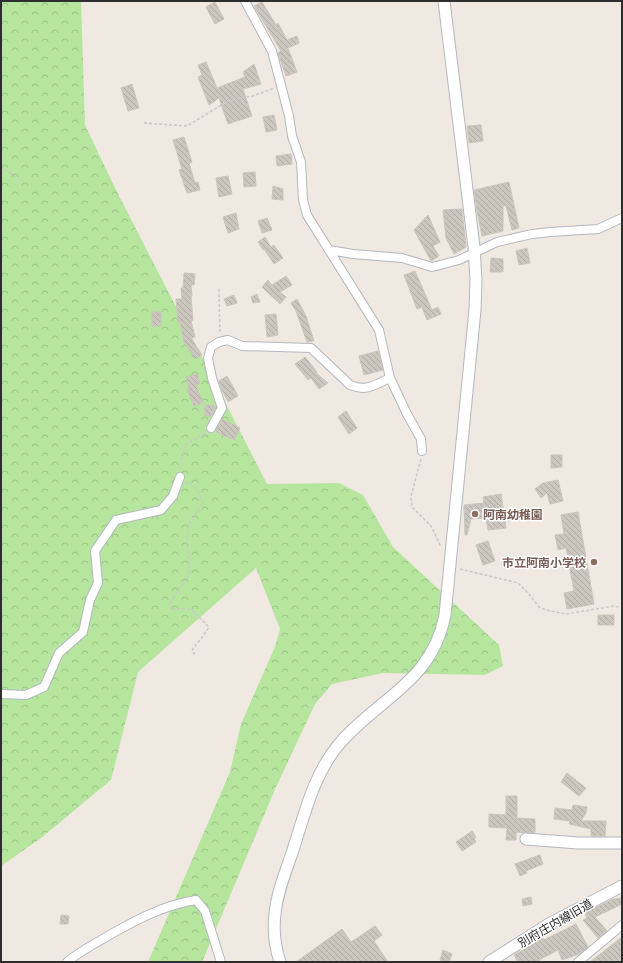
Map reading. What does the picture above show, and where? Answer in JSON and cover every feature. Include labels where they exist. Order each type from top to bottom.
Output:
[{"type":"street","points":[[245,1],[272,51],[292,136],[301,162],[304,207],[311,223],[379,330],[390,378],[421,439],[422,451]]},
{"type":"street","points":[[280,962],[274,933],[276,904],[321,770],[331,754],[347,735],[406,684],[422,666],[433,650],[441,630],[448,593],[472,348],[475,295],[474,253],[444,1]]},
{"type":"street","points":[[329,250],[353,254],[402,258],[432,267],[459,260],[497,242],[532,234],[598,229],[622,218]]},
{"type":"street","points":[[211,428],[222,408],[212,378],[208,358],[211,347],[220,342],[228,340],[242,346],[311,348],[350,385],[357,388],[365,389],[390,378]]},
{"type":"street","points":[[1,694],[26,695],[44,687],[59,653],[83,632],[90,600],[98,583],[95,551],[116,520],[161,510],[173,496],[180,477]]},
{"type":"street","points":[[526,839],[578,843],[622,843]]},
{"type":"street","name":"別府庄内線旧道","points":[[489,962],[549,924],[622,886]]},
{"type":"street","points":[[68,962],[76,955],[119,929],[167,907],[196,900],[205,911],[221,962]]},
{"type":"street","points":[[578,962],[622,925]]},
{"type":"path","points":[[144,123],[187,126],[228,101],[253,96],[281,85]]},
{"type":"path","points":[[1,167],[24,182]]},
{"type":"path","points":[[218,289],[220,342]]},
{"type":"path","points":[[196,656],[192,651],[193,648],[209,627],[193,611],[185,609],[171,609],[170,605],[176,592],[188,576],[190,556],[187,543],[188,530],[194,515],[203,503],[196,488],[180,477],[182,456],[186,444],[193,439],[204,435],[211,428]]},
{"type":"path","points":[[422,451],[421,461],[413,489],[411,502],[412,507],[434,530],[443,550]]},
{"type":"path","points":[[459,568],[518,583],[539,607],[546,610],[566,614],[614,606],[622,608]]},
{"type":"green space","points":[[1,1],[81,1],[85,125],[116,190],[267,484],[339,483],[363,495],[393,547],[499,645],[503,666],[485,675],[383,673],[332,684],[315,704],[276,787],[202,962],[148,962],[230,772],[241,724],[275,647],[280,629],[256,568],[138,672],[111,780],[41,838],[1,866]]},
{"type":"building","points":[[215,2],[224,19],[215,24],[206,7]]},
{"type":"building","points":[[262,2],[276,25],[278,23],[287,40],[297,36],[299,43],[288,48],[297,72],[286,76],[278,53],[281,51],[254,6]]},
{"type":"building","points":[[206,62],[217,88],[245,77],[243,72],[254,64],[261,84],[243,89],[252,116],[228,124],[219,98],[209,105],[198,77],[202,75],[198,65]]},
{"type":"building","points":[[132,84],[139,108],[128,111],[121,88]]},
{"type":"building","points":[[274,115],[277,130],[266,132],[263,117]]},
{"type":"building","points":[[481,125],[483,141],[469,143],[467,126]]},
{"type":"building","points":[[184,137],[192,162],[189,163],[195,183],[198,182],[200,190],[187,193],[179,170],[182,169],[173,140]]},
{"type":"building","points":[[291,154],[292,164],[277,166],[276,156]]},
{"type":"building","points":[[255,172],[256,186],[244,187],[243,173]]},
{"type":"building","points":[[228,176],[232,194],[219,197],[216,178]]},
{"type":"building","points":[[509,182],[519,228],[512,230],[506,206],[503,206],[503,231],[482,236],[474,190]]},
{"type":"building","points":[[273,186],[283,189],[283,200],[272,199]]},
{"type":"building","points":[[462,209],[466,247],[454,254],[446,238],[443,210]]},
{"type":"building","points":[[236,213],[239,229],[228,233],[223,217]]},
{"type":"building","points":[[428,215],[440,242],[433,246],[439,256],[431,261],[414,230]]},
{"type":"building","points":[[267,218],[272,230],[262,233],[258,221]]},
{"type":"building","points":[[265,237],[271,247],[274,245],[283,258],[274,264],[258,242]]},
{"type":"building","points":[[527,248],[530,263],[519,265],[516,251]]},
{"type":"building","points":[[491,258],[503,259],[503,272],[490,272]]},
{"type":"building","points":[[415,271],[432,310],[438,307],[441,314],[427,320],[422,307],[417,309],[404,275]]},
{"type":"building","points":[[184,273],[195,274],[194,285],[191,285],[193,321],[191,321],[195,337],[191,338],[202,355],[195,359],[184,342],[180,322],[178,322],[176,299],[182,299],[181,288],[183,288]]},
{"type":"building","points":[[286,276],[292,285],[280,292],[286,297],[280,304],[262,287],[268,280],[272,285]]},
{"type":"building","points":[[257,294],[260,302],[253,303],[251,297]]},
{"type":"building","points":[[234,295],[237,303],[227,306],[224,299]]},
{"type":"building","points":[[297,299],[306,316],[314,341],[307,342],[296,311],[291,303]]},
{"type":"building","points":[[152,312],[161,312],[161,326],[152,326]]},
{"type":"building","points":[[276,314],[278,335],[267,337],[265,315]]},
{"type":"building","points":[[378,351],[383,370],[364,375],[359,356]]},
{"type":"building","points":[[305,357],[317,372],[316,373],[328,383],[319,389],[311,378],[308,380],[295,364]]},
{"type":"building","points":[[197,374],[200,383],[196,385],[203,403],[194,406],[187,389],[189,388],[186,377]]},
{"type":"building","points":[[227,376],[238,396],[228,402],[219,381]]},
{"type":"building","points":[[204,405],[214,405],[214,411],[211,416],[205,416]]},
{"type":"building","points":[[346,411],[357,428],[349,434],[338,417]]},
{"type":"building","points":[[222,419],[240,428],[234,440],[216,432]]},
{"type":"building","points":[[551,455],[562,455],[562,467],[551,468]]},
{"type":"building","points":[[558,480],[563,501],[550,504],[547,493],[541,498],[535,489],[543,483]]},
{"type":"building","points":[[501,494],[506,528],[488,530],[486,518],[471,519],[467,535],[465,535],[464,505],[484,503],[483,497]]},
{"type":"building","points":[[578,512],[594,604],[567,609],[564,593],[574,591],[566,548],[558,550],[555,535],[564,534],[561,515]]},
{"type":"building","points":[[488,541],[495,561],[483,565],[476,545]]},
{"type":"building","points":[[598,615],[614,615],[614,625],[598,625]]},
{"type":"building","points":[[567,773],[586,788],[579,796],[561,782]]},
{"type":"building","points":[[506,796],[517,796],[517,818],[535,819],[535,833],[516,832],[516,840],[506,840],[507,828],[489,827],[489,814],[506,815]]},
{"type":"building","points":[[573,805],[587,807],[586,813],[581,821],[606,821],[605,836],[591,836],[591,829],[569,824],[570,821],[554,819],[555,808],[572,810]]},
{"type":"building","points":[[472,831],[476,837],[474,839],[476,842],[462,851],[456,842]]},
{"type":"building","points":[[540,855],[543,864],[526,871],[527,873],[520,876],[515,864]]},
{"type":"building","points":[[531,897],[532,904],[523,906],[522,899]]},
{"type":"building","points":[[622,898],[622,904],[595,917],[607,931],[598,938],[583,920],[587,918],[585,913],[613,899]]},
{"type":"building","points":[[61,915],[69,916],[68,924],[60,924]]},
{"type":"building","points":[[576,924],[588,947],[579,954],[562,960],[558,950],[539,960],[540,962],[518,962],[514,955],[543,938],[544,940]]},
{"type":"building","points":[[375,926],[382,935],[374,941],[388,962],[296,962],[342,929],[351,942]]},
{"type":"building","points":[[622,937],[622,962],[590,962]]},
{"type":"building","points":[[443,950],[452,954],[449,962],[440,960]]},
{"type":"place","name":"阿南幼稚園","points":[[475,514]]},
{"type":"place","name":"市立阿南小学校","points":[[594,562]]}]
